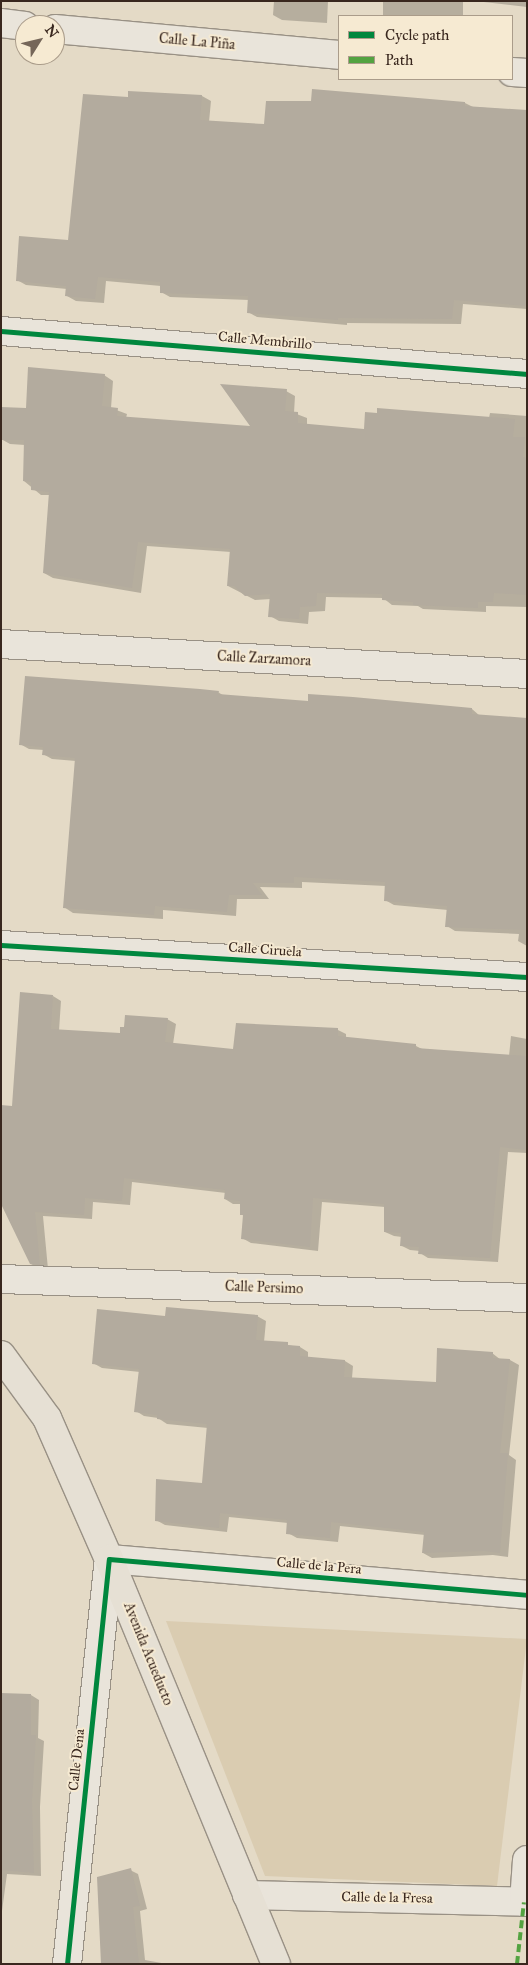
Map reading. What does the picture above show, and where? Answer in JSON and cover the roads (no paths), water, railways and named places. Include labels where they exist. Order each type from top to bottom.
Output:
[{"type":"main road","name":"Avenida Acueducto","points":[[1,1355],[47,1418],[109,1559],[276,1964]]},
{"type":"street","points":[[1,24],[15,25]]},
{"type":"street","name":"Calle La Piña","points":[[65,29],[338,55]]},
{"type":"street","points":[[513,72],[527,73]]},
{"type":"street","name":"Calle Membrillo","points":[[1,331],[527,374]]},
{"type":"street","name":"Calle Zarzamora","points":[[1,644],[527,674]]},
{"type":"street","name":"Calle Ciruela","points":[[1,945],[527,977]]},
{"type":"street","name":"Calle Persimo","points":[[1,1279],[527,1298]]},
{"type":"street","name":"Calle de la Pera","points":[[109,1559],[527,1595]]},
{"type":"street","name":"Calle Dena","points":[[67,1964],[109,1559]]},
{"type":"street","points":[[525,1902],[527,1860]]},
{"type":"street","name":"Calle de la Fresa","points":[[247,1895],[525,1902]]}]
